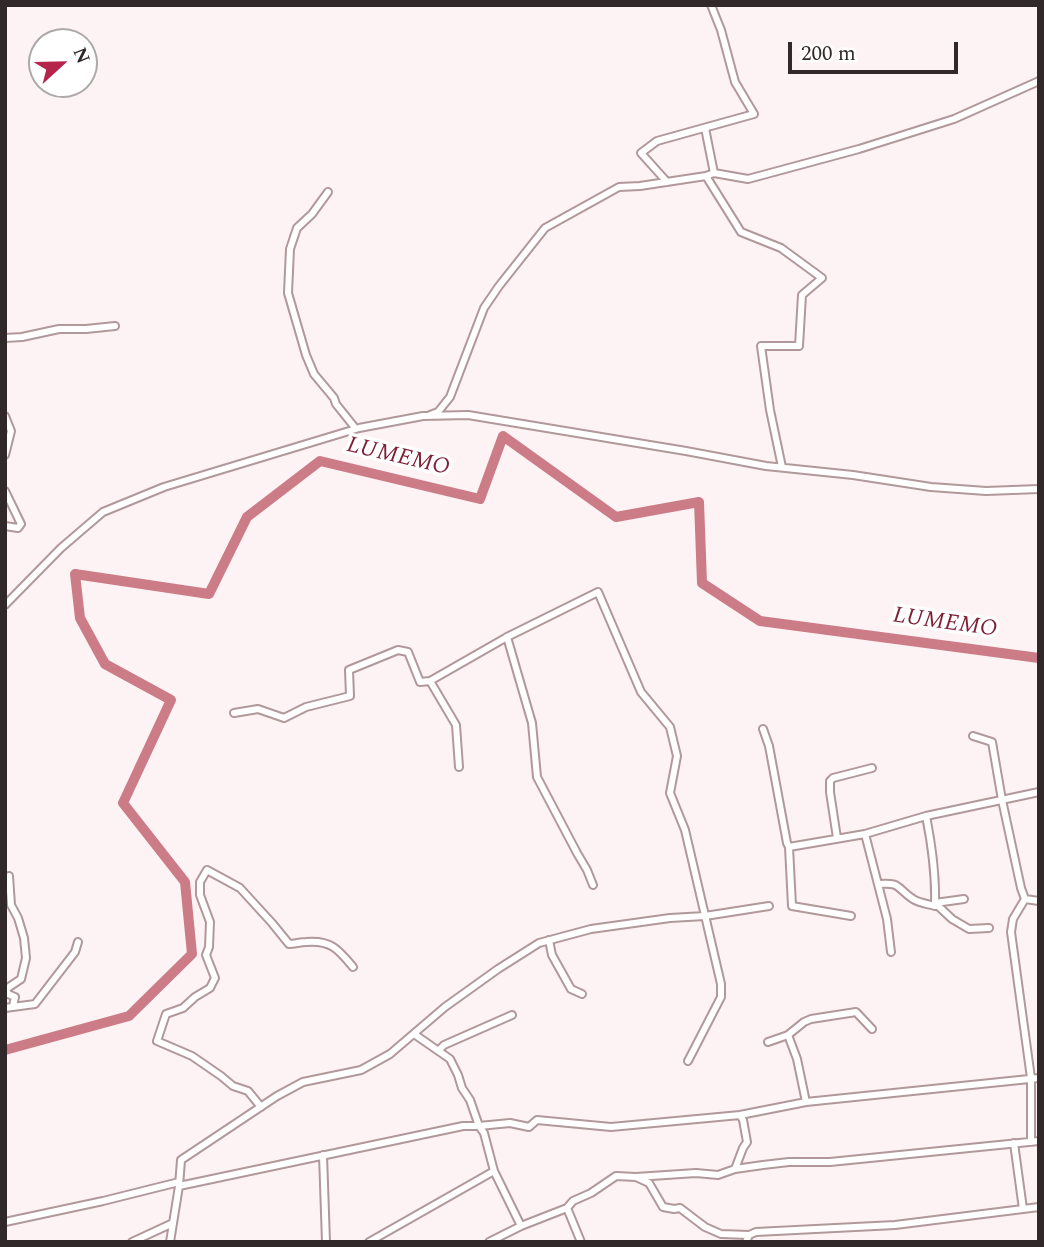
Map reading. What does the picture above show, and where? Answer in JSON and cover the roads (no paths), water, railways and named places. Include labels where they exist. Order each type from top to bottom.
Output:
[{"type":"street","points":[[667,182],[640,153],[657,141],[754,114],[735,82],[721,30],[711,5]]},
{"type":"street","points":[[5,605],[61,548],[103,512],[164,487],[356,429],[438,412],[450,397],[484,308],[545,228],[619,187],[714,173],[748,180],[859,149],[954,118],[1039,81]]},
{"type":"street","points":[[705,128],[714,173]]},
{"type":"street","points":[[706,176],[741,232],[780,248],[822,278],[802,295],[799,346],[761,346],[782,467]]},
{"type":"street","points":[[328,192],[312,214],[297,228],[290,249],[288,293],[314,374],[356,429]]},
{"type":"street","points":[[5,338],[59,329],[115,326]]},
{"type":"street","points":[[424,416],[468,415],[782,467],[931,487],[986,491],[1039,489]]},
{"type":"street","points":[[5,416],[11,431],[5,454]]},
{"type":"street","points":[[5,491],[22,524],[17,528],[5,526]]},
{"type":"street","points":[[234,713],[258,709],[284,718],[306,707],[350,696],[349,670],[398,650],[408,652],[420,682],[430,681],[507,637],[598,592],[640,692],[670,727],[677,756],[670,793],[685,830],[721,984],[721,997],[688,1061]]},
{"type":"street","points":[[507,637],[532,723],[537,777],[593,885]]},
{"type":"street","points":[[430,681],[456,725],[459,767]]},
{"type":"street","points":[[763,729],[769,746],[789,847],[792,906],[851,916]]},
{"type":"street","points":[[973,736],[992,742],[1002,800],[1025,899]]},
{"type":"street","points":[[837,838],[830,781],[872,768]]},
{"type":"street","points":[[789,847],[865,834],[926,816],[1039,792]]},
{"type":"street","points":[[926,816],[934,865],[935,903],[951,919],[969,929],[989,928]]},
{"type":"street","points":[[865,834],[887,919],[891,952]]},
{"type":"street","points":[[261,1107],[248,1091],[233,1086],[192,1056],[157,1041],[166,1014],[183,1008],[210,988],[215,978],[205,955],[209,947],[210,922],[200,895],[201,882],[207,870],[240,888],[289,944],[326,942],[340,951],[353,967]]},
{"type":"street","points":[[9,876],[8,907],[20,924],[26,958],[21,979],[6,989],[8,994],[15,997],[13,1006]]},
{"type":"street","points":[[878,884],[898,885],[915,901],[935,906],[935,903],[964,899]]},
{"type":"street","points":[[1025,899],[1039,901]]},
{"type":"street","points":[[489,1242],[520,1226],[567,1208],[573,1201],[591,1193],[616,1176],[696,1173],[718,1175],[736,1169],[789,1162],[830,1162],[1035,1142],[1031,1078],[1012,932],[1013,919],[1025,899]]},
{"type":"street","points":[[170,1242],[181,1160],[303,1082],[361,1070],[390,1054],[445,1007],[539,943],[591,929],[769,906]]},
{"type":"street","points":[[549,940],[552,955],[571,989],[582,994]]},
{"type":"street","points":[[5,1009],[35,1004],[75,952],[78,942]]},
{"type":"street","points":[[768,1042],[788,1035],[804,1022],[856,1012],[872,1029]]},
{"type":"street","points":[[439,1050],[444,1045],[512,1015]]},
{"type":"street","points":[[414,1034],[450,1059],[484,1133],[494,1171],[520,1226]]},
{"type":"street","points":[[788,1035],[797,1059],[806,1102]]},
{"type":"street","points":[[5,1222],[463,1126],[510,1123],[529,1127],[537,1119],[611,1127],[740,1115],[806,1102],[1039,1078]]},
{"type":"street","points":[[736,1169],[747,1142],[740,1115]]},
{"type":"street","points":[[1014,1143],[1023,1209]]},
{"type":"street","points":[[323,1155],[326,1242]]},
{"type":"street","points":[[369,1242],[494,1171]]},
{"type":"street","points":[[636,1177],[649,1183],[663,1207],[680,1208],[705,1227],[721,1234],[748,1238],[755,1232],[762,1231],[895,1225],[1039,1208]]},
{"type":"street","points":[[567,1208],[581,1242]]},
{"type":"street","points":[[132,1242],[173,1223]]},
{"type":"street","points":[[504,1234],[510,1242]]},
{"type":"waterway","name":"LUMEMO","points":[[5,1050],[129,1016],[192,954],[185,882],[123,803],[171,700],[105,664],[80,618],[75,574],[209,594],[247,517],[320,461],[480,499],[503,436],[616,517],[699,502],[702,583],[760,621],[1039,658]]}]
